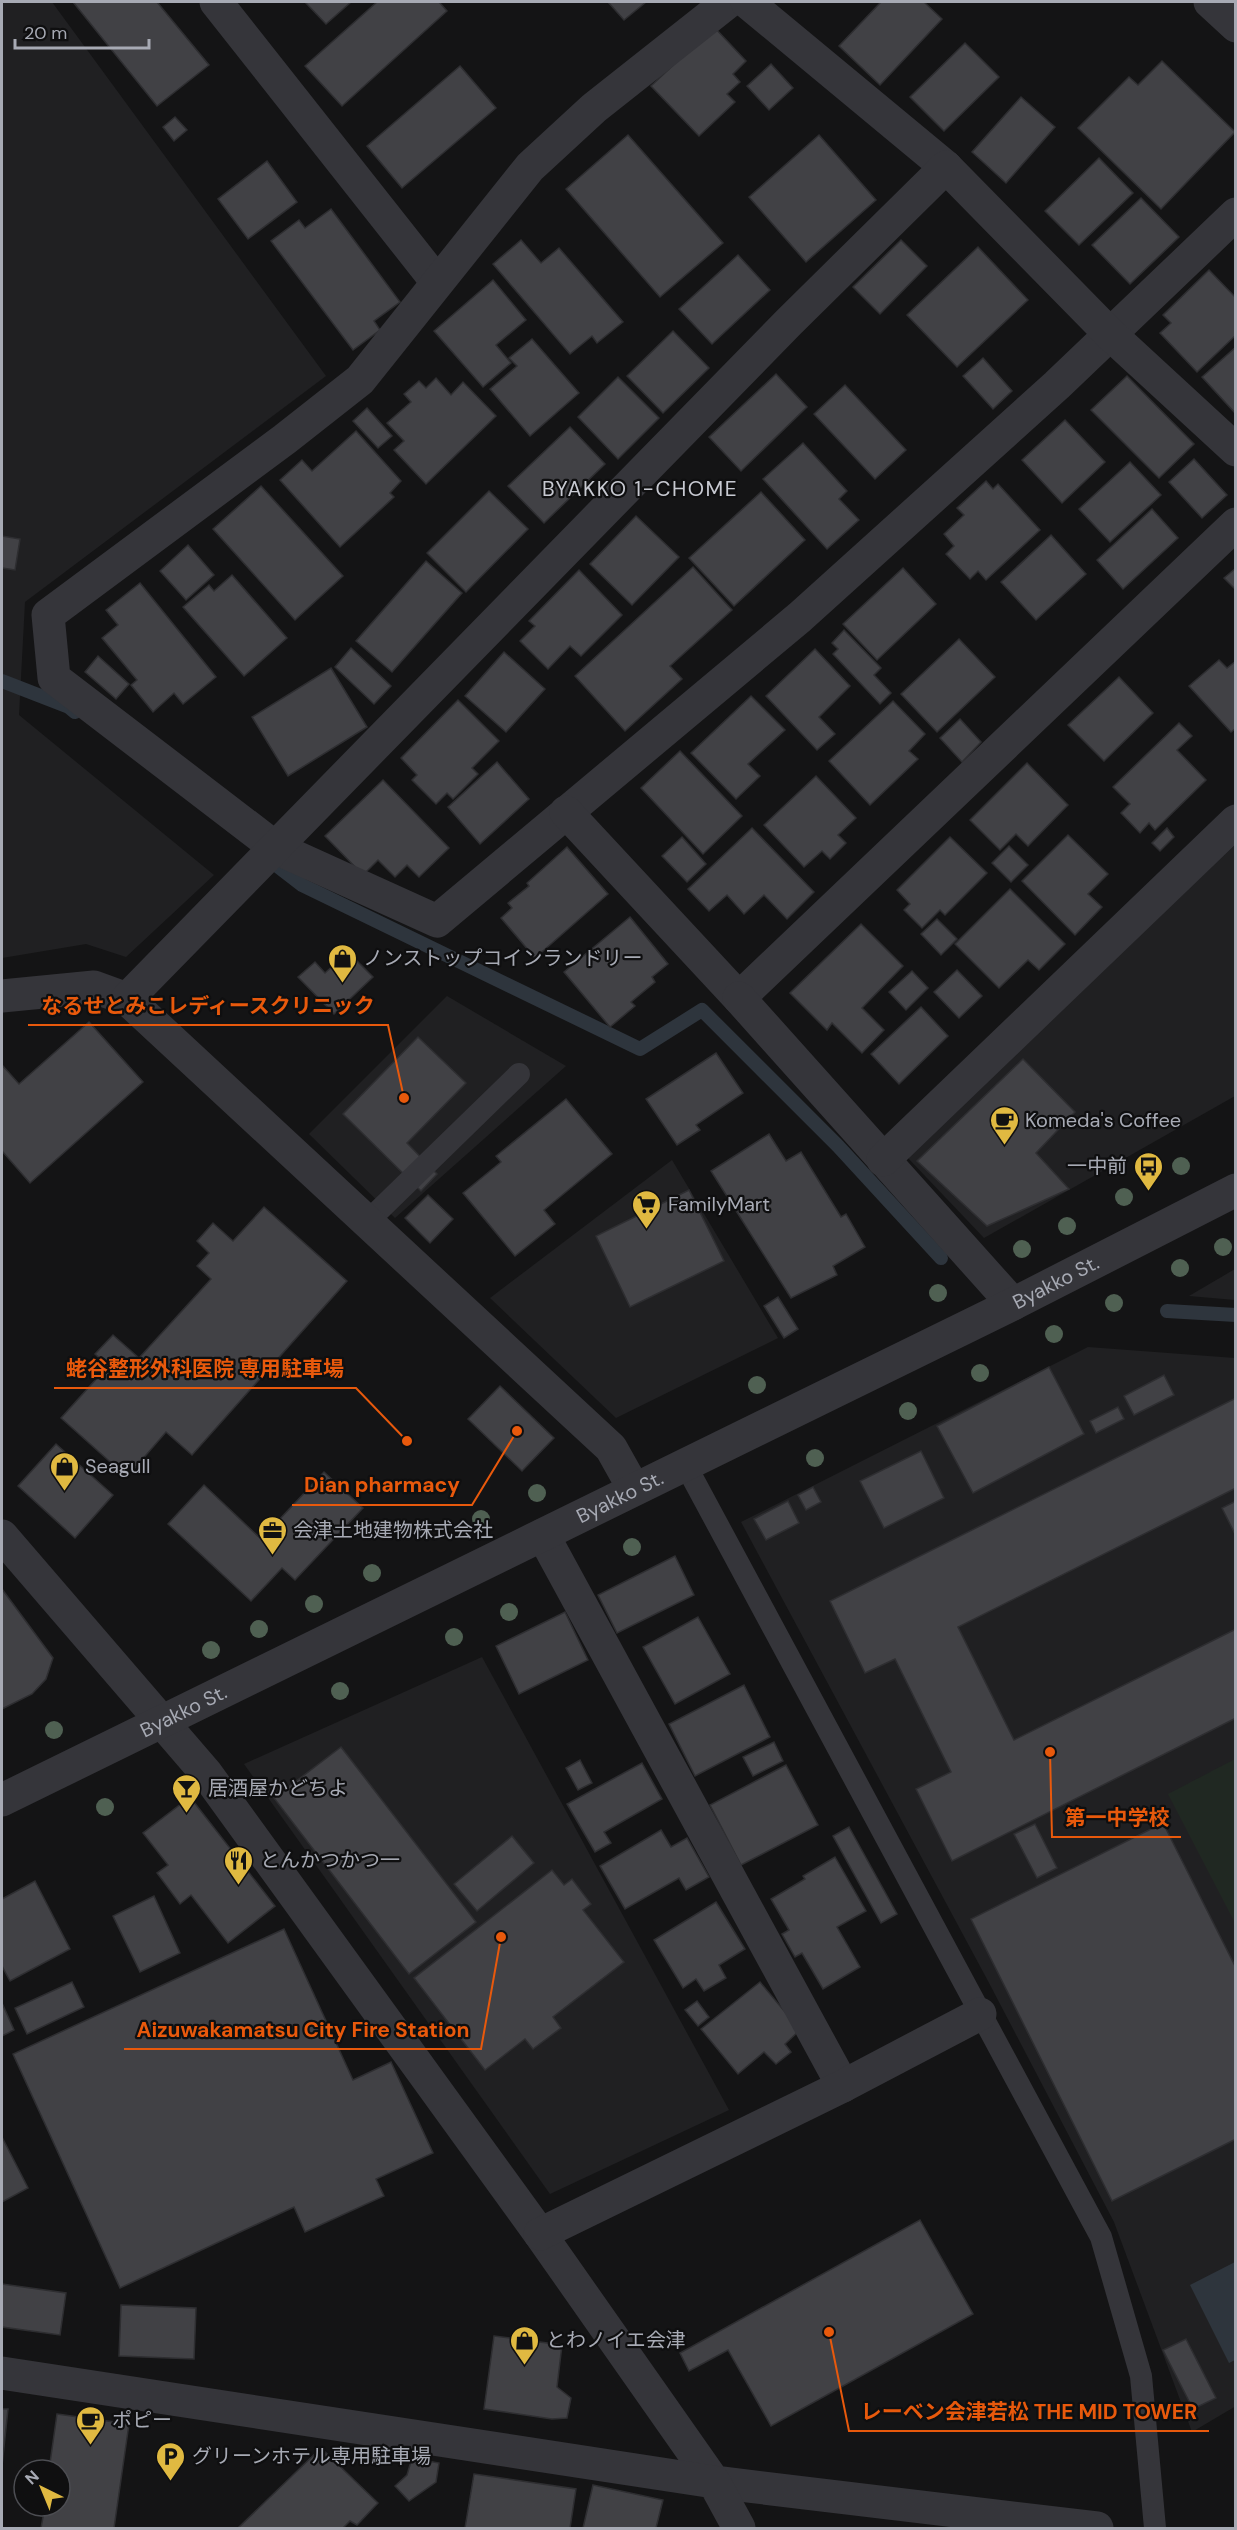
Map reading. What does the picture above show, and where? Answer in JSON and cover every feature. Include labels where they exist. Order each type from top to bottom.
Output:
[{"type":"street","points":[[216,2],[437,282]]},
{"type":"street","points":[[728,2],[594,108],[530,167],[360,380],[285,439],[48,615],[54,678],[276,848],[437,921],[800,617],[1110,334],[1236,214]]},
{"type":"street","points":[[747,2],[946,166],[1110,334],[1236,450]]},
{"type":"street","points":[[1210,2],[1236,26]]},
{"type":"street","points":[[127,999],[789,322],[946,166]]},
{"type":"street","points":[[739,998],[1236,524]]},
{"type":"street","points":[[566,812],[739,998],[1013,1304]]},
{"type":"street","points":[[883,1160],[1236,821]]},
{"type":"street","points":[[2,996],[94,987],[127,999],[610,1448],[634,1489]]},
{"type":"street","name":"Byakko St.","points":[[2,1800],[1013,1304],[1236,1190]]},
{"type":"street","points":[[543,1535],[843,2086]]},
{"type":"street","points":[[2,1536],[206,1773],[540,2234],[714,2482],[739,2529]]},
{"type":"street","points":[[540,2234],[843,2086],[980,2014]]},
{"type":"street","points":[[2,2373],[714,2482],[1056,2527],[1097,2529]]},
{"type":"lane","points":[[367,1222],[519,1074]]},
{"type":"lane","points":[[686,1464],[1101,2237],[1141,2376],[1155,2529]]},
{"type":"shaded area","points":[[2,2],[52,2],[326,376],[25,602],[19,715],[214,875],[126,957],[86,944],[2,958]]},
{"type":"shaded area","points":[[1235,845],[1235,1096],[984,1238],[907,1157],[912,1147]]},
{"type":"shaded area","points":[[447,996],[566,1066],[395,1218],[309,1134]]},
{"type":"shaded area","name":"FamilyMart","points":[[672,1160],[778,1338],[616,1418],[490,1298]]},
{"type":"shaded area","points":[[1235,1269],[1235,1300],[1189,1296]]},
{"type":"shaded area","points":[[1088,1347],[1235,1358],[1236,2406],[1192,2432],[1114,2222],[988,1981],[741,1522]]},
{"type":"shaded area","points":[[482,1657],[729,2110],[550,2194],[244,1764]]},
{"type":"shaded area","points":[[1235,1759],[1235,1923],[1168,1794]]},
{"type":"shaded area","points":[[1235,2262],[1235,2360],[1229,2363],[1190,2285]]},
{"type":"building","points":[[73,2],[157,2],[209,65],[157,106]]},
{"type":"building","points":[[305,2],[351,2],[326,24]]},
{"type":"building","points":[[377,2],[439,2],[447,11],[342,106],[305,66]]},
{"type":"building","points":[[608,2],[646,2],[624,20]]},
{"type":"building","points":[[881,2],[924,2],[942,19],[880,85],[839,46]]},
{"type":"building","points":[[714,27],[746,61],[733,74],[740,82],[727,94],[735,102],[699,136],[651,86]]},
{"type":"building","points":[[965,43],[999,77],[944,131],[910,97]]},
{"type":"building","points":[[1162,61],[1235,132],[1161,209],[1078,128],[1129,77],[1138,85]]},
{"type":"building","points":[[771,64],[793,88],[769,110],[747,86]]},
{"type":"building","points":[[460,66],[496,108],[402,188],[367,146]]},
{"type":"building","points":[[1021,97],[1055,127],[1006,183],[972,152]]},
{"type":"building","points":[[175,117],[187,130],[174,141],[163,127]]},
{"type":"building","points":[[628,135],[723,243],[660,297],[566,189]]},
{"type":"building","points":[[819,135],[876,200],[806,262],[749,197]]},
{"type":"building","points":[[1099,158],[1133,193],[1079,245],[1045,211]]},
{"type":"building","points":[[267,161],[297,202],[248,239],[218,199]]},
{"type":"building","points":[[1141,198],[1179,237],[1130,284],[1092,245]]},
{"type":"building","points":[[331,209],[400,302],[374,321],[380,330],[353,350],[271,241],[299,220],[305,228]]},
{"type":"building","points":[[521,240],[541,263],[559,248],[623,322],[597,343],[592,336],[570,354],[493,264]]},
{"type":"building","points":[[901,240],[927,266],[880,314],[853,287]]},
{"type":"building","points":[[978,247],[1028,300],[957,367],[907,315]]},
{"type":"building","points":[[738,255],[770,290],[712,344],[679,309]]},
{"type":"building","points":[[1209,270],[1236,298],[1236,335],[1197,372],[1160,333],[1171,323],[1163,315]]},
{"type":"building","points":[[493,280],[526,320],[496,345],[511,363],[483,387],[434,331]]},
{"type":"building","points":[[673,331],[709,368],[663,413],[627,376]]},
{"type":"building","points":[[532,339],[579,393],[530,436],[490,389],[517,366],[509,358]]},
{"type":"building","points":[[1236,347],[1236,414],[1202,377]]},
{"type":"building","points":[[983,358],[1012,391],[993,409],[963,376]]},
{"type":"building","points":[[776,374],[807,407],[741,471],[709,437]]},
{"type":"building","points":[[1127,376],[1194,444],[1159,478],[1091,410]]},
{"type":"building","points":[[618,377],[659,418],[618,459],[578,417]]},
{"type":"building","points":[[436,378],[451,395],[463,382],[496,416],[426,484],[394,450],[404,441],[387,423],[411,402],[404,394],[419,381],[426,388]]},
{"type":"building","points":[[845,385],[906,450],[875,479],[814,414]]},
{"type":"building","points":[[367,408],[392,436],[378,448],[353,421]]},
{"type":"building","points":[[1065,420],[1105,462],[1062,503],[1022,460]]},
{"type":"building","points":[[570,427],[605,464],[544,523],[508,486]]},
{"type":"building","points":[[356,431],[401,481],[390,493],[394,497],[340,547],[280,480],[302,460],[312,471]]},
{"type":"building","points":[[803,443],[847,491],[839,499],[859,520],[827,549],[763,479]]},
{"type":"building","points":[[1194,459],[1227,495],[1202,518],[1169,482]]},
{"type":"building","points":[[1130,462],[1161,495],[1110,542],[1079,509]]},
{"type":"building","points":[[986,481],[993,489],[998,484],[1040,530],[986,580],[978,571],[970,579],[946,554],[954,546],[944,534],[964,515],[957,508]]},
{"type":"building","points":[[261,486],[343,576],[295,620],[213,529]]},
{"type":"building","points":[[489,491],[528,529],[466,592],[427,553]]},
{"type":"building","points":[[761,492],[805,540],[734,606],[689,558]]},
{"type":"building","points":[[1152,509],[1178,538],[1123,589],[1097,560]]},
{"type":"building","points":[[636,516],[679,557],[632,605],[590,564]]},
{"type":"building","points":[[1051,535],[1086,574],[1036,620],[1001,582]]},
{"type":"building","points":[[2,536],[20,539],[15,570],[2,568]]},
{"type":"building","points":[[188,545],[214,575],[186,600],[160,571]]},
{"type":"building","points":[[426,561],[462,593],[392,672],[356,641]]},
{"type":"building","points":[[693,567],[732,610],[670,666],[682,679],[625,731],[575,676]]},
{"type":"building","points":[[903,568],[936,604],[877,660],[843,624]]},
{"type":"building","points":[[1236,568],[1236,590],[1224,578]]},
{"type":"building","points":[[579,570],[622,615],[581,656],[570,646],[548,669],[520,641],[535,626],[529,621]]},
{"type":"building","points":[[232,575],[287,638],[244,676],[183,607],[209,585],[214,591]]},
{"type":"building","points":[[140,583],[216,677],[183,704],[174,693],[153,712],[131,685],[137,680],[102,638],[118,625],[106,610]]},
{"type":"building","points":[[844,630],[881,668],[874,675],[891,693],[880,704],[833,654],[838,649],[832,643]]},
{"type":"building","points":[[959,639],[995,677],[937,732],[901,694]]},
{"type":"building","points":[[351,648],[391,686],[374,704],[335,667]]},
{"type":"building","points":[[815,649],[850,686],[819,717],[835,734],[817,750],[766,696]]},
{"type":"building","points":[[504,652],[545,689],[506,732],[465,696]]},
{"type":"building","points":[[98,656],[129,684],[116,699],[85,672]]},
{"type":"building","points":[[1219,660],[1227,668],[1236,661],[1236,728],[1231,732],[1189,686]]},
{"type":"building","points":[[331,668],[367,727],[288,776],[252,717]]},
{"type":"building","points":[[1119,677],[1153,713],[1104,761],[1068,725]]},
{"type":"building","points":[[751,696],[785,730],[748,764],[760,776],[736,799],[691,753]]},
{"type":"building","points":[[458,700],[499,741],[472,768],[478,774],[453,799],[447,793],[436,804],[412,780],[417,775],[401,758]]},
{"type":"building","points":[[893,701],[925,734],[909,751],[918,759],[870,805],[829,761]]},
{"type":"building","points":[[960,719],[981,742],[962,762],[940,738]]},
{"type":"building","points":[[1179,723],[1192,736],[1177,750],[1206,780],[1155,830],[1149,823],[1140,833],[1121,813],[1130,804],[1113,787]]},
{"type":"building","points":[[680,751],[742,816],[703,854],[641,788]]},
{"type":"building","points":[[497,762],[529,799],[480,844],[448,807]]},
{"type":"building","points":[[1027,763],[1068,805],[1028,846],[1016,834],[1000,850],[970,820]]},
{"type":"building","points":[[816,776],[856,818],[838,835],[846,843],[830,859],[822,851],[804,867],[764,825]]},
{"type":"building","points":[[383,780],[449,848],[419,877],[407,865],[395,877],[378,860],[363,875],[325,836]]},
{"type":"building","points":[[752,828],[814,892],[787,919],[764,895],[744,914],[727,895],[709,911],[688,889]]},
{"type":"building","points":[[1167,828],[1174,837],[1160,851],[1152,843]]},
{"type":"building","points":[[1068,835],[1108,874],[1088,894],[1102,907],[1075,935],[1022,881]]},
{"type":"building","points":[[682,837],[706,864],[687,882],[662,856]]},
{"type":"building","points":[[950,837],[987,873],[945,915],[940,910],[922,928],[904,910],[910,904],[897,890]]},
{"type":"building","points":[[1009,846],[1028,865],[1011,882],[992,863]]},
{"type":"building","points":[[567,847],[608,894],[535,958],[501,918],[512,908],[508,903],[529,886],[527,883]]},
{"type":"building","points":[[1010,889],[1065,944],[1039,970],[1028,960],[999,988],[955,944]]},
{"type":"building","points":[[630,917],[668,964],[652,977],[655,982],[631,1002],[635,1006],[610,1027],[564,972]]},
{"type":"building","points":[[937,919],[957,939],[941,955],[921,934]]},
{"type":"building","points":[[861,924],[903,966],[862,1008],[884,1030],[862,1053],[832,1023],[827,1030],[790,993]]},
{"type":"building","points":[[348,952],[373,977],[334,1014],[298,977],[315,962],[325,973]]},
{"type":"building","points":[[957,970],[982,996],[959,1018],[934,992]]},
{"type":"building","points":[[912,971],[928,988],[906,1010],[889,992]]},
{"type":"building","points":[[921,1007],[948,1036],[899,1084],[871,1054]]},
{"type":"building","points":[[89,1022],[143,1082],[30,1183],[2,1151],[2,1065],[19,1084]]},
{"type":"building","points":[[418,1037],[466,1083],[407,1143],[437,1174],[421,1191],[343,1114]]},
{"type":"building","points":[[716,1053],[743,1093],[696,1125],[700,1130],[677,1145],[646,1099]]},
{"type":"building","points":[[1023,1059],[1075,1112],[1036,1153],[1069,1189],[987,1226],[917,1161]]},
{"type":"building","points":[[566,1099],[612,1154],[544,1210],[555,1224],[515,1256],[463,1193],[501,1162],[496,1156]]},
{"type":"building","points":[[769,1134],[786,1161],[801,1152],[841,1217],[846,1214],[865,1247],[833,1266],[837,1275],[791,1298],[711,1171]]},
{"type":"building","points":[[689,1190],[724,1261],[630,1307],[596,1236]]},
{"type":"building","points":[[428,1195],[453,1219],[430,1243],[405,1218]]},
{"type":"building","points":[[264,1207],[347,1281],[192,1455],[166,1432],[127,1477],[61,1418],[108,1366],[95,1354],[113,1335],[139,1358],[211,1279],[197,1266],[209,1253],[197,1241],[213,1223],[233,1241]]},
{"type":"building","points":[[778,1297],[798,1329],[784,1338],[764,1306]]},
{"type":"building","points":[[1049,1367],[1084,1434],[973,1493],[937,1426]]},
{"type":"building","points":[[1164,1375],[1174,1395],[1134,1415],[1124,1396]]},
{"type":"building","points":[[500,1386],[554,1438],[522,1471],[468,1419]]},
{"type":"building","points":[[1236,1398],[1236,1488],[958,1627],[1014,1740],[1236,1629],[1236,1718],[952,1861],[916,1789],[951,1772],[895,1659],[865,1673],[830,1601]]},
{"type":"building","points":[[1118,1407],[1124,1419],[1096,1433],[1090,1421]]},
{"type":"building","points":[[56,1444],[113,1495],[75,1538],[18,1486]]},
{"type":"building","points":[[921,1451],[944,1498],[884,1528],[860,1481]]},
{"type":"building","points":[[324,1472],[363,1508],[295,1580],[282,1568],[251,1601],[168,1524],[204,1485],[261,1539]]},
{"type":"building","points":[[813,1487],[821,1502],[806,1510],[798,1495]]},
{"type":"building","points":[[788,1501],[799,1523],[766,1540],[754,1519]]},
{"type":"building","points":[[1236,1501],[1236,1536],[1222,1508]]},
{"type":"building","points":[[675,1556],[694,1595],[617,1633],[598,1595]]},
{"type":"building","points":[[2,1589],[53,1658],[46,1679],[32,1694],[2,1709]]},
{"type":"building","points":[[565,1612],[588,1660],[519,1694],[496,1646]]},
{"type":"building","points":[[698,1617],[730,1674],[675,1704],[643,1647]]},
{"type":"building","points":[[744,1685],[770,1737],[695,1776],[669,1724]]},
{"type":"building","points":[[774,1742],[783,1761],[753,1776],[743,1757]]},
{"type":"building","points":[[341,1747],[476,1922],[409,1974],[274,1798]]},
{"type":"building","points":[[580,1760],[592,1783],[578,1790],[566,1768]]},
{"type":"building","points":[[642,1763],[662,1799],[604,1832],[611,1843],[595,1852],[567,1804]]},
{"type":"building","points":[[786,1765],[818,1825],[741,1865],[710,1805]]},
{"type":"building","points":[[190,1797],[275,1906],[228,1943],[191,1895],[180,1904],[157,1873],[168,1865],[143,1833]]},
{"type":"building","points":[[1163,1823],[1236,1968],[1236,2139],[1112,2201],[971,1919]]},
{"type":"building","points":[[1035,1824],[1057,1868],[1037,1878],[1014,1834]]},
{"type":"building","points":[[849,1827],[897,1914],[881,1923],[833,1836]]},
{"type":"building","points":[[661,1830],[671,1847],[687,1838],[709,1877],[686,1890],[679,1878],[625,1909],[600,1866]]},
{"type":"building","points":[[512,1836],[534,1863],[477,1911],[454,1884]]},
{"type":"building","points":[[835,1857],[866,1911],[837,1927],[860,1967],[823,1989],[802,1953],[795,1957],[782,1934],[789,1930],[771,1899],[805,1879],[803,1876]]},
{"type":"building","points":[[552,1870],[564,1885],[572,1879],[591,1904],[583,1910],[624,1962],[553,2017],[561,2028],[533,2049],[525,2039],[485,2070],[414,1978]]},
{"type":"building","points":[[35,1881],[70,1949],[10,1981],[2,1966],[2,1899]]},
{"type":"building","points":[[154,1896],[180,1953],[140,1972],[113,1916]]},
{"type":"building","points":[[716,1902],[745,1949],[719,1965],[726,1978],[704,1991],[696,1979],[683,1988],[654,1940]]},
{"type":"building","points":[[284,1929],[353,2080],[391,2062],[433,2153],[376,2179],[384,2196],[305,2232],[294,2207],[120,2288],[13,2054]]},
{"type":"building","points":[[72,1982],[84,2007],[27,2034],[15,2008]]},
{"type":"building","points":[[760,1982],[800,2030],[785,2044],[791,2052],[776,2064],[764,2052],[738,2074],[701,2029]]},
{"type":"building","points":[[697,2001],[709,2017],[698,2026],[685,2010]]},
{"type":"building","points":[[2,2003],[14,2030],[2,2036]]},
{"type":"building","points":[[2,2137],[28,2188],[2,2202]]},
{"type":"building","points":[[920,2220],[973,2314],[771,2426],[728,2350],[689,2371],[680,2353]]},
{"type":"building","points":[[2,2284],[66,2293],[60,2335],[2,2327]]},
{"type":"building","points":[[121,2305],[196,2308],[194,2359],[119,2356]]},
{"type":"building","name":"とわノイエ会津","points":[[494,2336],[562,2345],[557,2387],[571,2398],[567,2418],[552,2419],[484,2409]]},
{"type":"building","points":[[1186,2339],[1216,2398],[1193,2409],[1163,2350]]},
{"type":"building","points":[[2,2409],[8,2409],[2,2466]]},
{"type":"building","points":[[57,2414],[129,2424],[114,2528],[41,2528],[43,2518],[72,2518],[72,2458],[51,2458]]},
{"type":"building","points":[[321,2448],[378,2503],[357,2525],[350,2521],[343,2528],[238,2528]]},
{"type":"building","points":[[412,2458],[439,2463],[436,2482],[409,2501],[395,2486],[407,2475]]},
{"type":"building","points":[[474,2474],[576,2489],[570,2528],[465,2528]]},
{"type":"building","points":[[593,2485],[663,2500],[656,2528],[583,2528]]},
{"type":"waterway","points":[[2,681],[69,707],[75,712]]},
{"type":"waterway","points":[[267,858],[302,885],[640,1049],[702,1010],[838,1146],[941,1258]]},
{"type":"waterway","points":[[1167,1311],[1236,1315]]},
{"type":"place","name":"ノンストップコインランドリー","points":[[342,984]]},
{"type":"place","name":"なるせとみこレディースクリニック","points":[[404,1098]]},
{"type":"place","name":"Komeda's Coffee","points":[[1004,1146]]},
{"type":"place","name":"一中前","points":[[1148,1192]]},
{"type":"place","name":"FamilyMart","points":[[647,1230]]},
{"type":"place","name":"Dian pharmacy","points":[[517,1431]]},
{"type":"place","name":"蛯谷整形外科医院 専用駐車場","points":[[407,1441]]},
{"type":"place","name":"Seagull","points":[[64,1492]]},
{"type":"place","name":"会津土地建物株式会社","points":[[272,1556]]},
{"type":"place","name":"第一中学校","points":[[1050,1752]]},
{"type":"place","name":"居酒屋かどちよ","points":[[187,1814]]},
{"type":"place","name":"とんかつかつ一","points":[[239,1886]]},
{"type":"place","name":"Aizuwakamatsu City Fire Station","points":[[501,1937]]},
{"type":"place","name":"レーベン会津若松 THE MID TOWER","points":[[829,2332]]},
{"type":"place","name":"とわノイエ会津","points":[[525,2366]]},
{"type":"place","name":"ポピー","points":[[91,2446]]},
{"type":"place","name":"グリーンホテル専用駐車場","points":[[171,2482]]},
{"type":"district","name":"BYAKKO 1-CHOME","points":[[640,489]]}]
